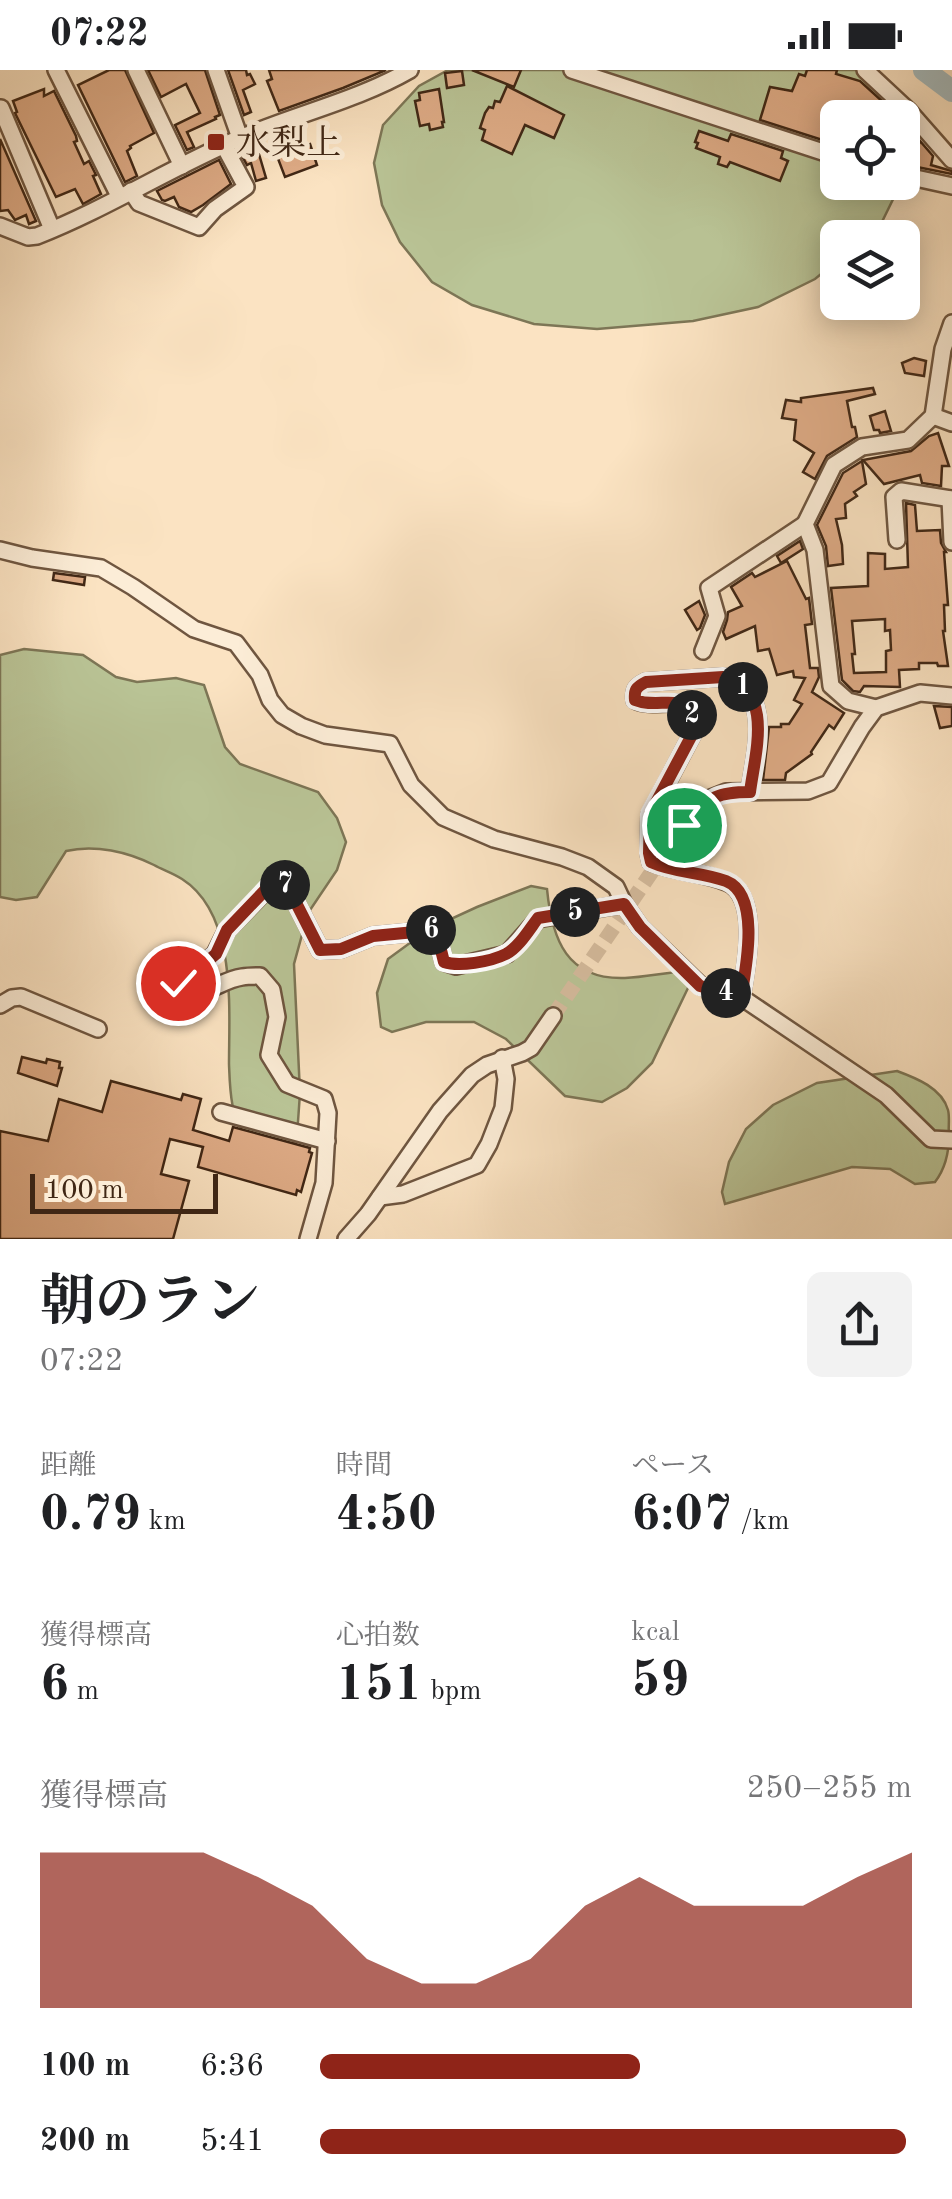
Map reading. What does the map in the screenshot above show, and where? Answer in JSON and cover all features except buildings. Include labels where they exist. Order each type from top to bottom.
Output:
[{"type":"street","points":[[56,70],[125,194],[139,203],[199,227],[215,208],[246,186],[224,146]]},
{"type":"street","points":[[136,70],[182,166]]},
{"type":"street","points":[[216,70],[240,138]]},
{"type":"street","points":[[0,226],[28,237],[52,229],[240,138],[386,84],[410,70]]},
{"type":"street","points":[[572,70],[820,151]]},
{"type":"street","points":[[865,70],[897,100]]},
{"type":"street","points":[[1,108],[52,229]]},
{"type":"street","points":[[920,119],[952,143]]},
{"type":"street","points":[[920,124],[952,160]]},
{"type":"street","points":[[920,179],[952,186]]},
{"type":"street","points":[[703,652],[717,616],[709,588],[805,524],[834,466],[862,447],[908,440],[933,416],[952,324]]},
{"type":"street","points":[[933,416],[952,422]]},
{"type":"street","points":[[897,540],[894,498],[901,492],[951,499],[952,542]]},
{"type":"street","points":[[805,524],[815,550],[830,686],[848,701],[876,708],[920,693],[952,696]]},
{"type":"street","points":[[0,550],[101,568],[194,629],[236,643],[282,715],[325,735],[390,744],[411,785],[443,817],[494,839],[588,868],[616,887],[640,927],[700,986],[741,997],[886,1095],[931,1139],[952,1140]]},
{"type":"street","points":[[741,997],[748,955],[744,899],[735,886],[724,880],[664,868],[651,862],[649,853],[650,814],[693,733],[694,719],[687,705],[678,702],[642,704],[635,700],[637,686],[646,682],[723,677],[747,690],[757,706],[758,730],[750,792]]},
{"type":"street","points":[[684,825],[711,798],[726,792],[808,791],[829,782],[876,708]]},
{"type":"street","points":[[308,1239],[324,1183],[328,1113],[324,1099],[287,1084],[269,1054],[277,1017],[272,990],[260,976],[240,977],[205,992],[189,991],[178,983],[179,966],[204,964],[216,954],[227,930],[270,885],[283,883],[320,950],[341,949],[373,936],[436,930],[444,962],[456,966],[507,954],[538,918],[624,904]]},
{"type":"street","points":[[0,1005],[21,997],[98,1029]]},
{"type":"street","points":[[346,1239],[440,1111],[472,1075],[531,1048],[552,1016]]},
{"type":"street","points":[[380,1197],[404,1194],[477,1165],[490,1144],[503,1108],[506,1079],[502,1058]]},
{"type":"street","points":[[221,1112],[327,1141]]},
{"type":"green space","points":[[448,70],[856,70],[889,100],[820,100],[820,200],[893,200],[883,220],[820,220],[820,275],[758,307],[693,321],[597,329],[534,324],[472,305],[432,282],[400,242],[382,205],[374,163],[383,125],[419,86]]},
{"type":"green space","points":[[24,649],[83,655],[116,677],[137,682],[176,678],[204,685],[225,747],[240,764],[318,792],[337,818],[346,842],[337,870],[308,913],[294,964],[300,1093],[297,1136],[289,1155],[251,1140],[237,1121],[230,1083],[226,964],[213,915],[200,895],[179,877],[144,860],[88,848],[66,851],[37,897],[0,897],[0,655]]},
{"type":"green space","points":[[531,886],[547,889],[559,940],[576,964],[589,972],[625,978],[689,971],[688,988],[652,1063],[627,1088],[602,1102],[565,1096],[506,1039],[474,1022],[426,1022],[392,1032],[381,1027],[377,993],[388,959],[429,929]]},
{"type":"green space","points":[[897,1071],[934,1090],[948,1110],[947,1153],[935,1182],[915,1184],[890,1169],[852,1167],[725,1204],[722,1192],[729,1162],[746,1129],[773,1105],[817,1083]]},
{"type":"waterway","points":[[924,70],[952,91]]},
{"type":"tunnel","points":[[553,1016],[684,825]]},
{"type":"place","name":"水梨上","points":[[216,142]]},
{"type":"route","points":[[178,983],[179,966],[204,964],[216,954],[227,930],[270,885],[283,883],[320,950],[341,949],[373,936],[436,930],[444,962],[456,966],[507,954],[538,918],[624,904],[640,927],[700,986],[741,997],[748,955],[744,899],[735,886],[724,880],[664,868],[651,862],[649,853],[650,814],[693,733],[694,719],[687,705],[642,704],[635,700],[634,692],[646,682],[723,677],[734,680],[747,690],[757,706],[750,792],[726,792],[711,798],[684,825]]}]
